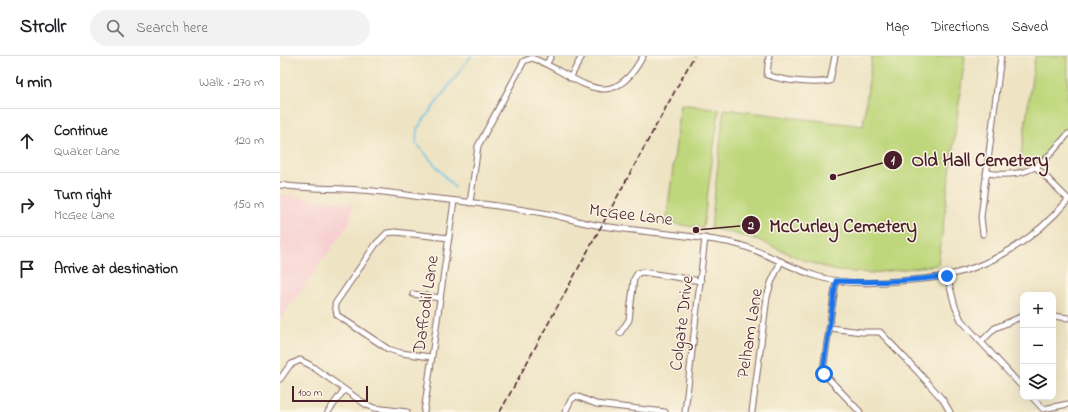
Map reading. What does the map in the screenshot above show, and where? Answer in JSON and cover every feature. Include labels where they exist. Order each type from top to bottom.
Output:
[{"type":"street","points":[[547,63],[551,56]]},
{"type":"street","points":[[570,78],[582,56]]},
{"type":"street","points":[[470,203],[478,146],[524,61],[532,58],[547,63],[570,78],[596,89],[615,86],[626,81],[634,73],[643,56]]},
{"type":"street","points":[[769,56],[767,75],[775,78],[815,82],[830,81],[835,56]]},
{"type":"street","points":[[983,234],[980,217],[1001,56]]},
{"type":"street","points":[[986,173],[1012,176],[1036,168],[1068,134]]},
{"type":"street","points":[[1036,168],[1068,199]]},
{"type":"street","name":"McGee Lane","points":[[280,186],[313,189],[358,190],[454,201],[546,214],[598,225],[705,238],[742,245],[804,272],[836,281],[862,282],[923,279],[947,276],[977,266],[1014,248],[1036,232],[1056,214],[1068,199]]},
{"type":"street","name":"Daffodil Lane","points":[[424,412],[454,201]]},
{"type":"street","points":[[431,357],[401,353],[381,346],[337,315],[334,307],[376,244],[387,234],[395,232],[449,238]]},
{"type":"street","name":"Colgate Drive","points":[[685,412],[705,238]]},
{"type":"street","name":"Pelham Lane","points":[[752,412],[766,297],[781,261]]},
{"type":"street","points":[[620,333],[628,320],[634,279],[638,273],[642,272],[701,281]]},
{"type":"street","points":[[947,276],[958,316],[1020,385]]},
{"type":"street","points":[[836,281],[823,370],[824,374],[860,412]]},
{"type":"street","points":[[413,294],[440,298]]},
{"type":"street","points":[[1056,316],[1068,318]]},
{"type":"street","points":[[981,342],[995,328],[1020,317]]},
{"type":"street","points":[[830,328],[862,332],[880,332],[943,400],[950,412]]},
{"type":"street","points":[[280,379],[290,365],[300,360],[310,365],[369,406],[406,412]]},
{"type":"street","points":[[328,412],[344,390]]},
{"type":"street","points":[[565,412],[571,400],[576,396],[581,396],[596,404],[665,412]]},
{"type":"street","points":[[1035,400],[1043,409],[1068,404]]},
{"type":"shaded area","points":[[280,194],[353,204],[350,222],[280,320]]},
{"type":"green space","points":[[872,56],[965,56],[938,265],[872,273],[837,271],[803,260],[756,239],[711,228],[724,109],[863,126]]},
{"type":"green space","points":[[1035,56],[1068,56],[1068,128],[1043,158],[1019,170]]},
{"type":"green space","points":[[681,104],[719,109],[703,228],[666,223]]},
{"type":"waterway","points":[[455,188],[416,143],[417,129],[471,56]]},
{"type":"railway","points":[[500,412],[694,56]]},
{"type":"place","name":"Old Hall Cemetery","points":[[833,177]]},
{"type":"place","name":"McCurley Cemetery","points":[[696,230]]},
{"type":"route","points":[[824,374],[823,370],[836,281],[862,282],[923,279],[947,276]]}]
